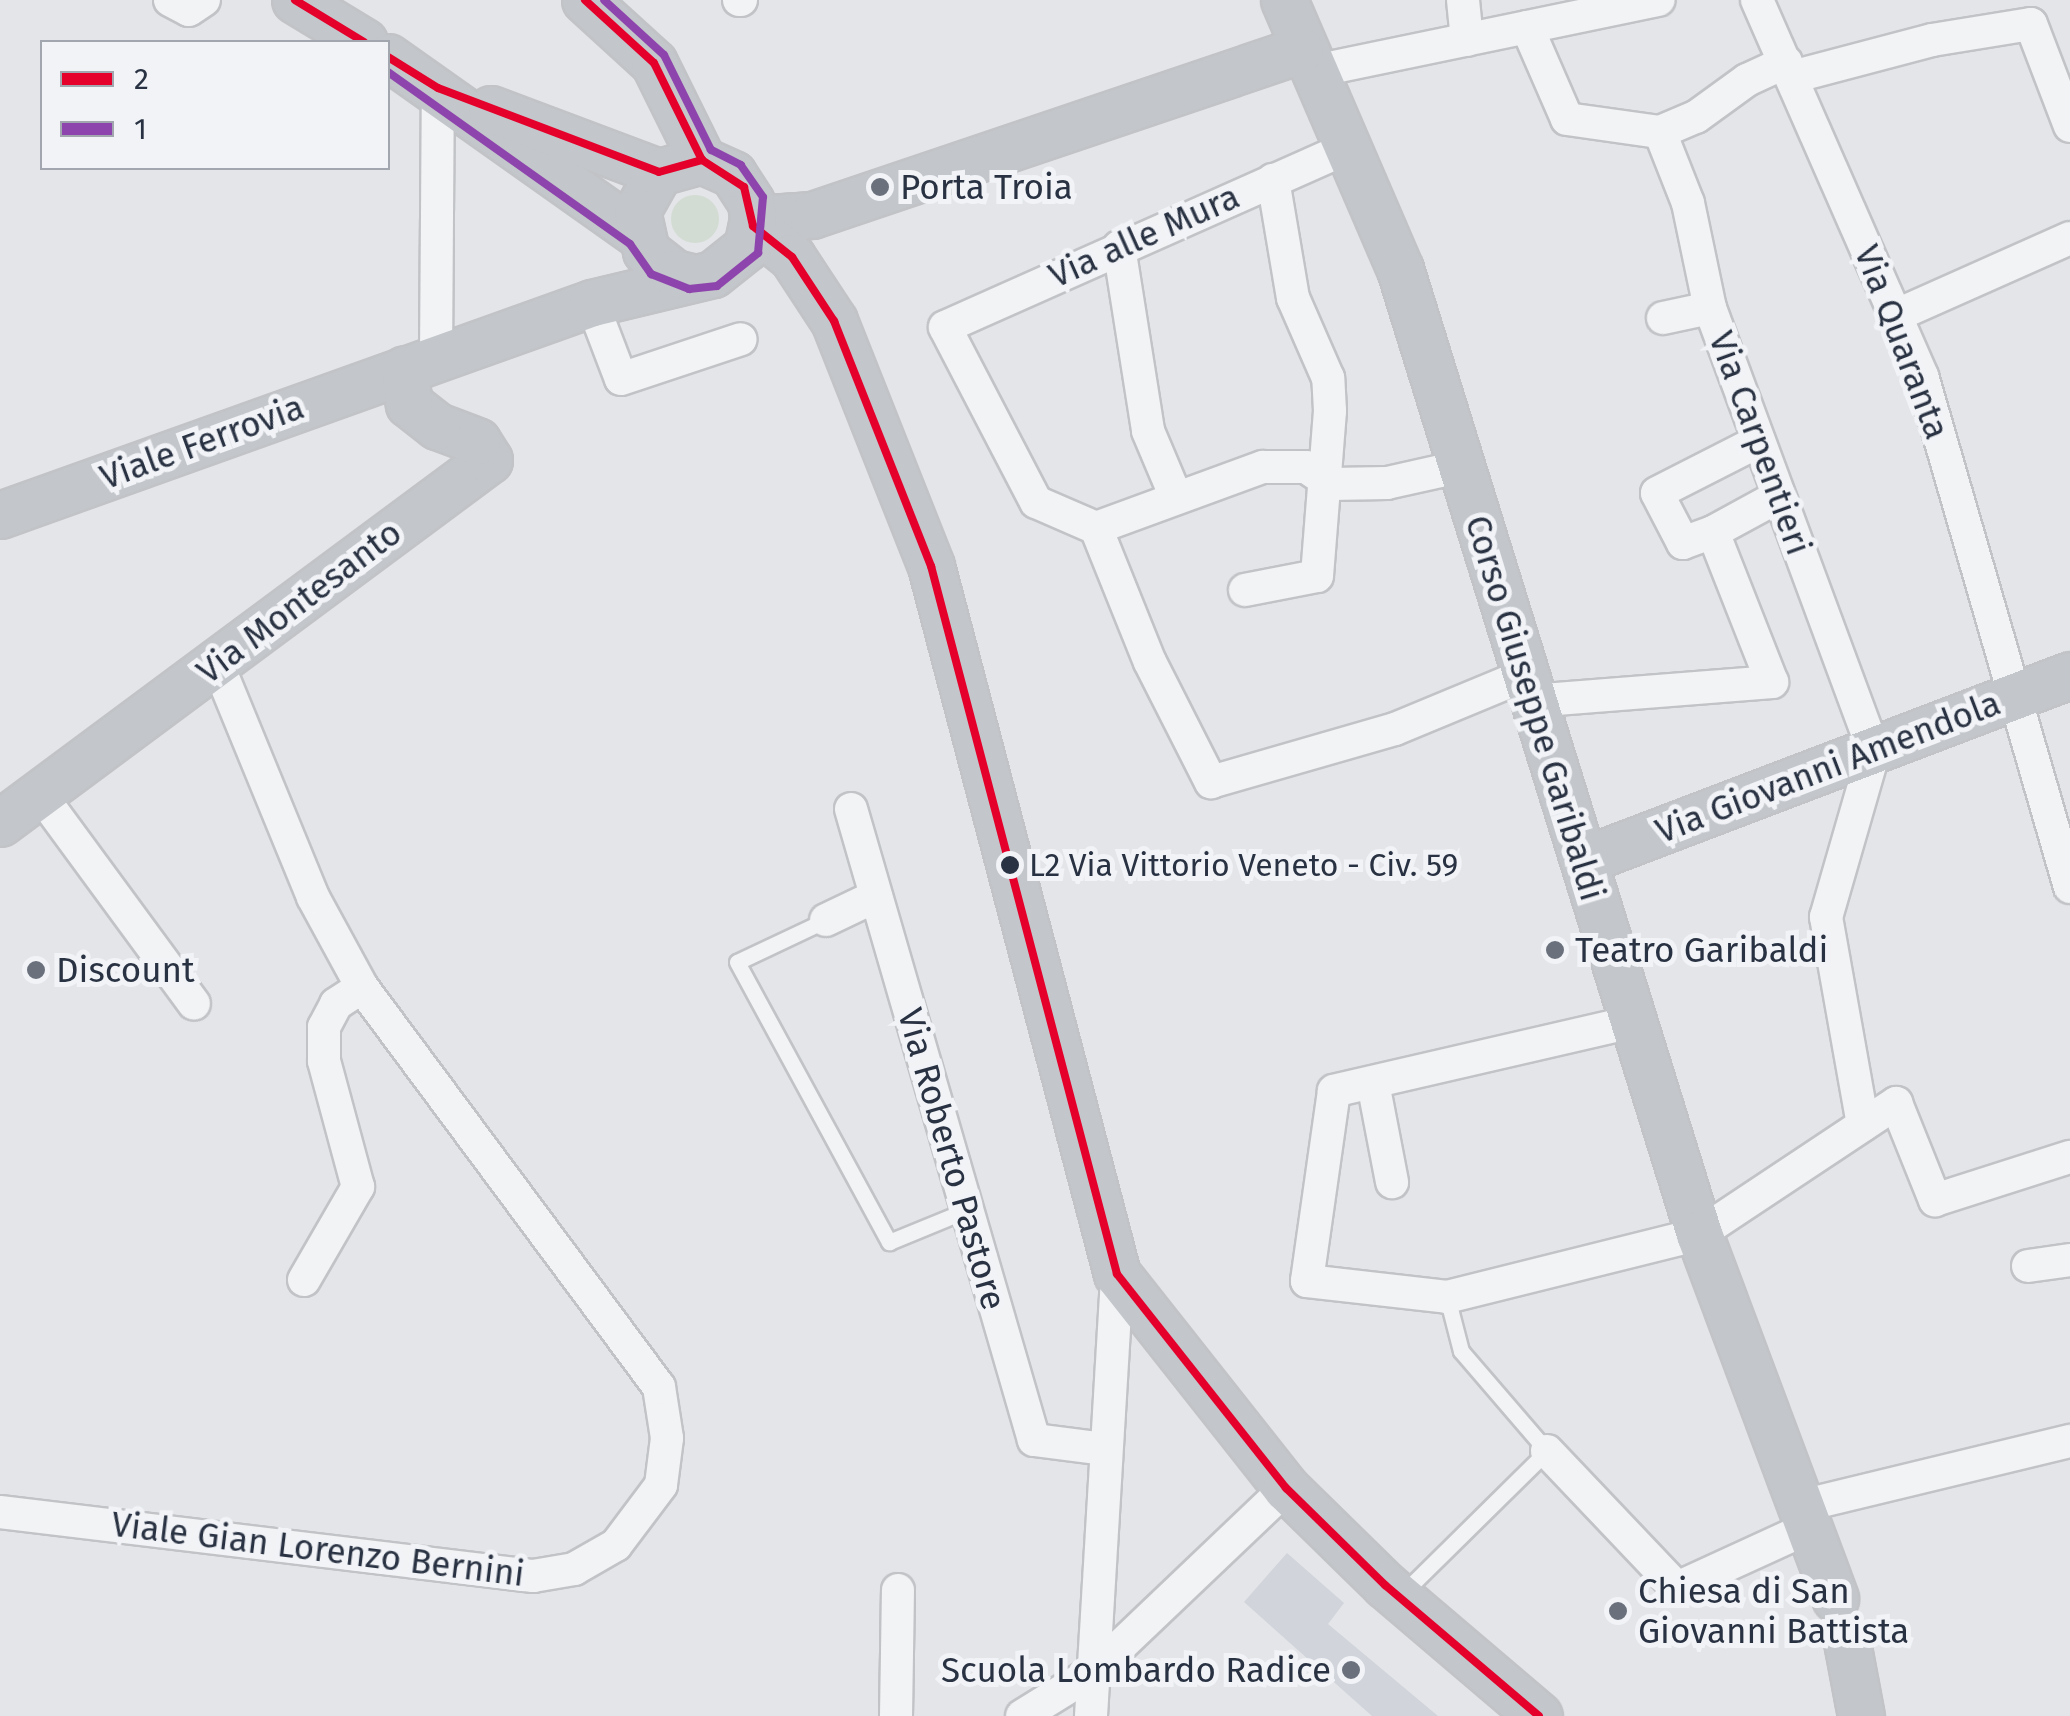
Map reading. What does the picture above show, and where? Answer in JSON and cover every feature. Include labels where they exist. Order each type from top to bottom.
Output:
[{"type":"main road","points":[[295,0],[361,40]]},
{"type":"main road","points":[[585,0],[654,63],[681,166]]},
{"type":"main road","name":"Corso Giuseppe Garibaldi","points":[[1284,0],[1305,61],[1400,269],[1527,688],[1587,860],[1632,1022],[1699,1234],[1834,1598]]},
{"type":"main road","points":[[390,58],[438,88],[639,235],[658,264],[691,277],[732,264],[754,222],[751,202],[733,174],[681,166],[438,88]]},
{"type":"main road","points":[[754,222],[812,215],[1305,61]]},
{"type":"main road","points":[[592,303],[639,235],[644,190],[681,166]]},
{"type":"main road","points":[[754,222],[792,257],[834,321],[931,566],[1117,1274],[1286,1488],[1399,1597],[1539,1716]]},
{"type":"main road","name":"Viale Ferrovia","points":[[0,514],[592,303],[656,292],[691,277]]},
{"type":"main road","name":"Via Montesanto","points":[[0,824],[489,460],[477,441],[437,426],[410,404],[420,364]]},
{"type":"main road","name":"Via Giovanni Amendola","points":[[1587,860],[2070,675]]},
{"type":"main road","points":[[1847,1642],[1861,1716]]},
{"type":"street","points":[[170,0],[188,10],[204,0]]},
{"type":"street","points":[[1464,0],[1467,40]]},
{"type":"street","points":[[1305,61],[1467,40],[1659,0]]},
{"type":"street","name":"Via Quaranta","points":[[1757,0],[1922,376],[2019,695],[2070,887]]},
{"type":"street","points":[[1527,27],[1567,119],[1660,132],[1696,118],[1746,80],[1932,40],[2031,24],[2070,126]]},
{"type":"street","points":[[420,364],[438,88]]},
{"type":"street","name":"Via Carpentieri","points":[[1660,132],[1688,203],[1710,308],[1874,750]]},
{"type":"street","name":"Via alle Mura","points":[[1096,528],[1036,502],[946,327],[1344,149]]},
{"type":"street","points":[[1244,590],[1318,576],[1320,476],[1328,378],[1293,298],[1273,180]]},
{"type":"street","points":[[1897,316],[2056,243]]},
{"type":"street","points":[[1119,247],[1148,431],[1175,494]]},
{"type":"street","points":[[592,303],[621,379],[741,339]]},
{"type":"street","points":[[1663,318],[1710,308]]},
{"type":"street","points":[[1759,441],[1656,493],[1683,543],[1713,532],[1779,496]]},
{"type":"street","points":[[1459,466],[1386,483],[1331,484],[1306,467],[1263,468],[1175,494],[1096,528],[1150,662],[1210,782],[1527,688],[1772,682],[1713,532]]},
{"type":"street","name":"Viale Gian Lorenzo Bernini","points":[[0,1512],[532,1576],[574,1569],[638,1522],[661,1485],[667,1438],[659,1387],[362,987],[313,897],[217,663]]},
{"type":"street","points":[[1863,1125],[1826,917],[1874,750]]},
{"type":"street","points":[[40,794],[194,1004]]},
{"type":"street","name":"Via Roberto Pastore","points":[[851,809],[1034,1440],[1105,1449]]},
{"type":"street","points":[[826,920],[876,896]]},
{"type":"street","points":[[304,1280],[358,1187],[324,1061],[324,1027],[336,1004],[362,987]]},
{"type":"street","points":[[1632,1022],[1334,1092],[1307,1281],[1447,1297],[1699,1234],[1896,1103],[1935,1200],[2070,1157]]},
{"type":"street","points":[[1374,1082],[1392,1182]]},
{"type":"street","points":[[2028,1266],[2070,1260]]},
{"type":"street","points":[[1092,1716],[1117,1274]]},
{"type":"street","points":[[1547,1451],[1677,1588],[1802,1518],[2070,1441]]},
{"type":"street","points":[[1022,1716],[1093,1672],[1286,1488]]},
{"type":"street","points":[[896,1716],[898,1590]]},
{"type":"lane","points":[[826,920],[737,962],[889,1242],[967,1210]]},
{"type":"lane","points":[[1399,1597],[1547,1451],[1460,1352],[1447,1297]]},
{"type":"shaded area","points":[[695,195],[712,202],[719,219],[712,236],[695,243],[678,236],[671,219],[678,202]]},
{"type":"shaded area","name":"Scuola Lombardo Radice","points":[[1287,1553],[1344,1603],[1328,1624],[1438,1716],[1372,1716],[1244,1602]]},
{"type":"transit line","name":"2","points":[[295,0],[361,40]]},
{"type":"transit line","name":"2","points":[[585,0],[654,63],[702,160]]},
{"type":"transit line","name":"1","points":[[390,73],[630,244],[651,274],[689,289],[717,286],[758,253],[763,197],[741,165],[711,150],[664,55],[604,0]]},
{"type":"transit line","name":"2","points":[[390,58],[438,88],[659,172],[702,160],[744,187],[753,226],[792,257],[834,321],[931,566],[1117,1274],[1286,1488],[1385,1585],[1539,1716]]},
{"type":"place","name":"Porta Troia","points":[[880,187]]},
{"type":"place","name":"L2 Via Vittorio Veneto - Civ. 59","points":[[1010,865]]},
{"type":"place","name":"Teatro Garibaldi","points":[[1555,950]]},
{"type":"place","name":"Discount","points":[[36,970]]},
{"type":"place","name":"Chiesa di San Giovanni Battista","points":[[1618,1611]]},
{"type":"place","name":"Scuola Lombardo Radice","points":[[1351,1670]]}]
